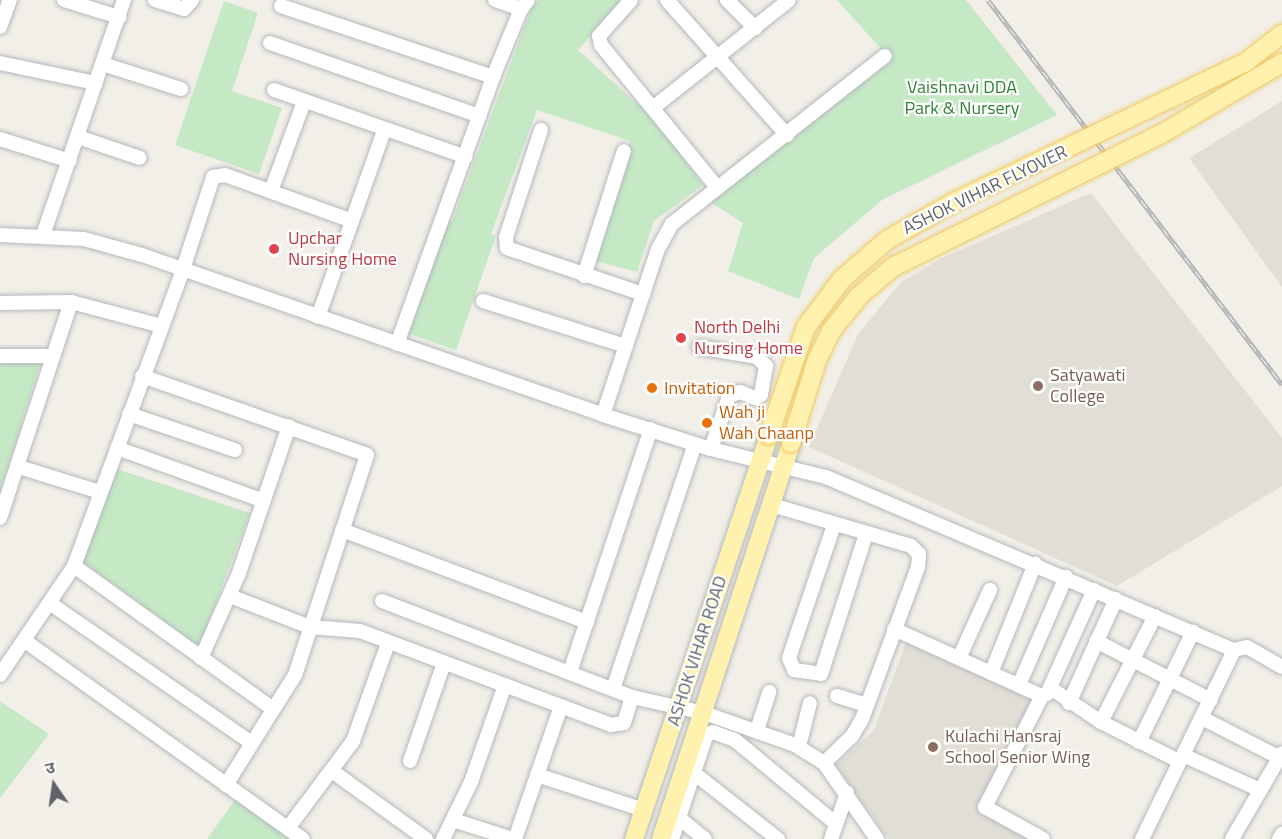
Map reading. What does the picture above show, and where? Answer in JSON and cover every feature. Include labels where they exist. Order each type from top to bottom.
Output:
[{"type":"main road","name":"ASHOK VIHAR FLYOVER","points":[[760,462],[806,327],[842,279],[887,240],[946,206],[1224,73],[1282,34]]},
{"type":"main road","name":"ASHOK VIHAR FLYOVER","points":[[783,469],[817,360],[831,331],[859,296],[893,267],[1163,133],[1282,63]]},
{"type":"main road","name":"ASHOK VIHAR ROAD","points":[[634,839],[760,462]]},
{"type":"main road","name":"ASHOK VIHAR ROAD","points":[[661,839],[783,469]]},
{"type":"street","points":[[0,27],[10,0]]},
{"type":"street","points":[[64,0],[119,17]]},
{"type":"street","points":[[43,235],[124,0]]},
{"type":"street","points":[[155,0],[184,9],[192,0]]},
{"type":"street","points":[[398,344],[493,77],[524,5],[495,0]]},
{"type":"street","points":[[632,0],[598,40],[717,187]]},
{"type":"street","points":[[667,0],[721,57],[787,135]]},
{"type":"street","points":[[727,0],[755,28]]},
{"type":"street","points":[[654,107],[721,57],[787,1]]},
{"type":"street","points":[[281,6],[299,5],[493,77]]},
{"type":"street","points":[[270,43],[480,116]]},
{"type":"street","points":[[603,414],[663,235],[681,214],[787,135],[885,56]]},
{"type":"street","points":[[0,63],[96,83]]},
{"type":"street","points":[[103,64],[181,89]]},
{"type":"street","points":[[274,90],[384,131],[466,157]]},
{"type":"street","points":[[271,190],[304,102]]},
{"type":"street","points":[[541,130],[505,244],[513,252],[643,294]]},
{"type":"street","points":[[318,316],[384,131]]},
{"type":"street","points":[[78,137],[140,158]]},
{"type":"street","points":[[0,139],[70,161]]},
{"type":"street","points":[[584,276],[624,151]]},
{"type":"street","points":[[0,675],[51,604],[74,566],[183,269],[213,177],[225,175],[352,221]]},
{"type":"street","points":[[0,235],[43,235],[84,239],[183,269],[711,449],[783,469],[826,477],[1234,650],[1247,647],[1282,667]]},
{"type":"street","points":[[483,301],[626,346]]},
{"type":"street","points":[[0,303],[71,302],[162,326]]},
{"type":"street","points":[[0,518],[19,467],[71,302]]},
{"type":"street","points":[[699,347],[757,357],[766,366],[761,395],[755,398],[740,392],[729,396],[711,449]]},
{"type":"street","points":[[0,356],[53,356]]},
{"type":"street","points":[[142,376],[367,455],[295,675],[226,785]]},
{"type":"street","points":[[129,414],[235,450]]},
{"type":"street","points":[[201,658],[230,596],[289,426]]},
{"type":"street","points":[[570,672],[651,429]]},
{"type":"street","points":[[613,689],[696,444]]},
{"type":"street","points":[[117,448],[264,501]]},
{"type":"street","points":[[19,467],[100,492]]},
{"type":"street","points":[[772,505],[911,546],[919,554],[918,567],[857,729],[824,763]]},
{"type":"street","points":[[834,525],[789,658],[794,670],[821,674],[866,534]]},
{"type":"street","points":[[342,530],[587,622]]},
{"type":"street","points":[[991,673],[1035,564]]},
{"type":"street","points":[[74,566],[273,709]]},
{"type":"street","points":[[1019,686],[1066,577]]},
{"type":"street","points":[[959,658],[990,590]]},
{"type":"street","points":[[1043,839],[985,807],[1047,693],[1094,590]]},
{"type":"street","points":[[230,596],[310,627],[360,631],[505,686],[619,725],[627,717],[632,697]]},
{"type":"street","points":[[1069,703],[1116,599]]},
{"type":"street","points":[[382,601],[632,697],[704,713],[799,746],[824,763],[877,839]]},
{"type":"street","points":[[51,604],[252,743]]},
{"type":"street","points":[[1101,722],[1155,616]]},
{"type":"street","points":[[894,629],[1019,686],[1047,693],[1069,703],[1139,742],[1260,790]]},
{"type":"street","points":[[1139,742],[1193,633]]},
{"type":"street","points":[[25,641],[303,839]]},
{"type":"street","points":[[1096,641],[1211,700]]},
{"type":"street","points":[[288,828],[332,771],[360,726],[388,643]]},
{"type":"street","points":[[1142,839],[1234,650]]},
{"type":"street","points":[[410,761],[444,663]]},
{"type":"street","points":[[443,839],[453,820],[505,686]]},
{"type":"street","points":[[757,730],[769,692]]},
{"type":"street","points":[[837,696],[867,705]]},
{"type":"street","points":[[799,746],[810,704]]},
{"type":"street","points":[[453,820],[514,839],[561,706]]},
{"type":"street","points":[[1202,717],[1281,756],[1232,839]]},
{"type":"street","points":[[672,839],[706,736],[722,732],[836,824]]},
{"type":"street","points":[[332,771],[426,839]]},
{"type":"street","points":[[694,773],[778,839]]},
{"type":"street","points":[[537,774],[644,810]]},
{"type":"street","points":[[831,839],[847,793]]},
{"type":"street","points":[[679,818],[705,839]]},
{"type":"street","points":[[1279,839],[1282,834]]},
{"type":"shaded area","points":[[1282,101],[1282,287],[1189,158]]},
{"type":"shaded area","name":"Satyawati College","points":[[1091,193],[1282,438],[1282,486],[1117,586],[809,447],[858,334],[901,282],[944,257]]},
{"type":"shaded area","name":"Kulachi Hansraj School Senior Wing","points":[[906,642],[1036,699],[979,813],[1032,839],[889,839],[836,765],[874,730]]},
{"type":"green space","points":[[539,0],[622,0],[578,50],[656,121],[703,185],[654,221],[637,272],[595,261],[630,141],[537,110],[491,234],[496,236],[456,350],[407,333],[446,219],[452,221],[531,9]]},
{"type":"green space","name":"Vaishnavi DDA Park & Nursery","points":[[837,0],[966,0],[1057,115],[882,200],[814,258],[799,299],[728,271],[743,223],[698,194],[883,51]]},
{"type":"green space","points":[[224,1],[258,13],[232,91],[282,108],[259,174],[175,145]]},
{"type":"green space","points":[[0,364],[40,364],[0,492]]},
{"type":"green space","points":[[114,468],[250,513],[199,647],[82,561]]},
{"type":"green space","points":[[0,701],[49,734],[0,798]]},
{"type":"green space","points":[[236,800],[289,839],[207,839]]},
{"type":"railway","points":[[988,0],[1282,384]]},
{"type":"place","name":"Upchar Nursing Home","points":[[274,249]]},
{"type":"place","name":"North Delhi Nursing Home","points":[[681,338]]},
{"type":"place","name":"Satyawati College","points":[[1038,386]]},
{"type":"place","name":"Invitation","points":[[652,388]]},
{"type":"place","name":"Wah ji Wah Chaanp","points":[[707,423]]},
{"type":"place","name":"Kulachi Hansraj School Senior Wing","points":[[933,747]]}]
